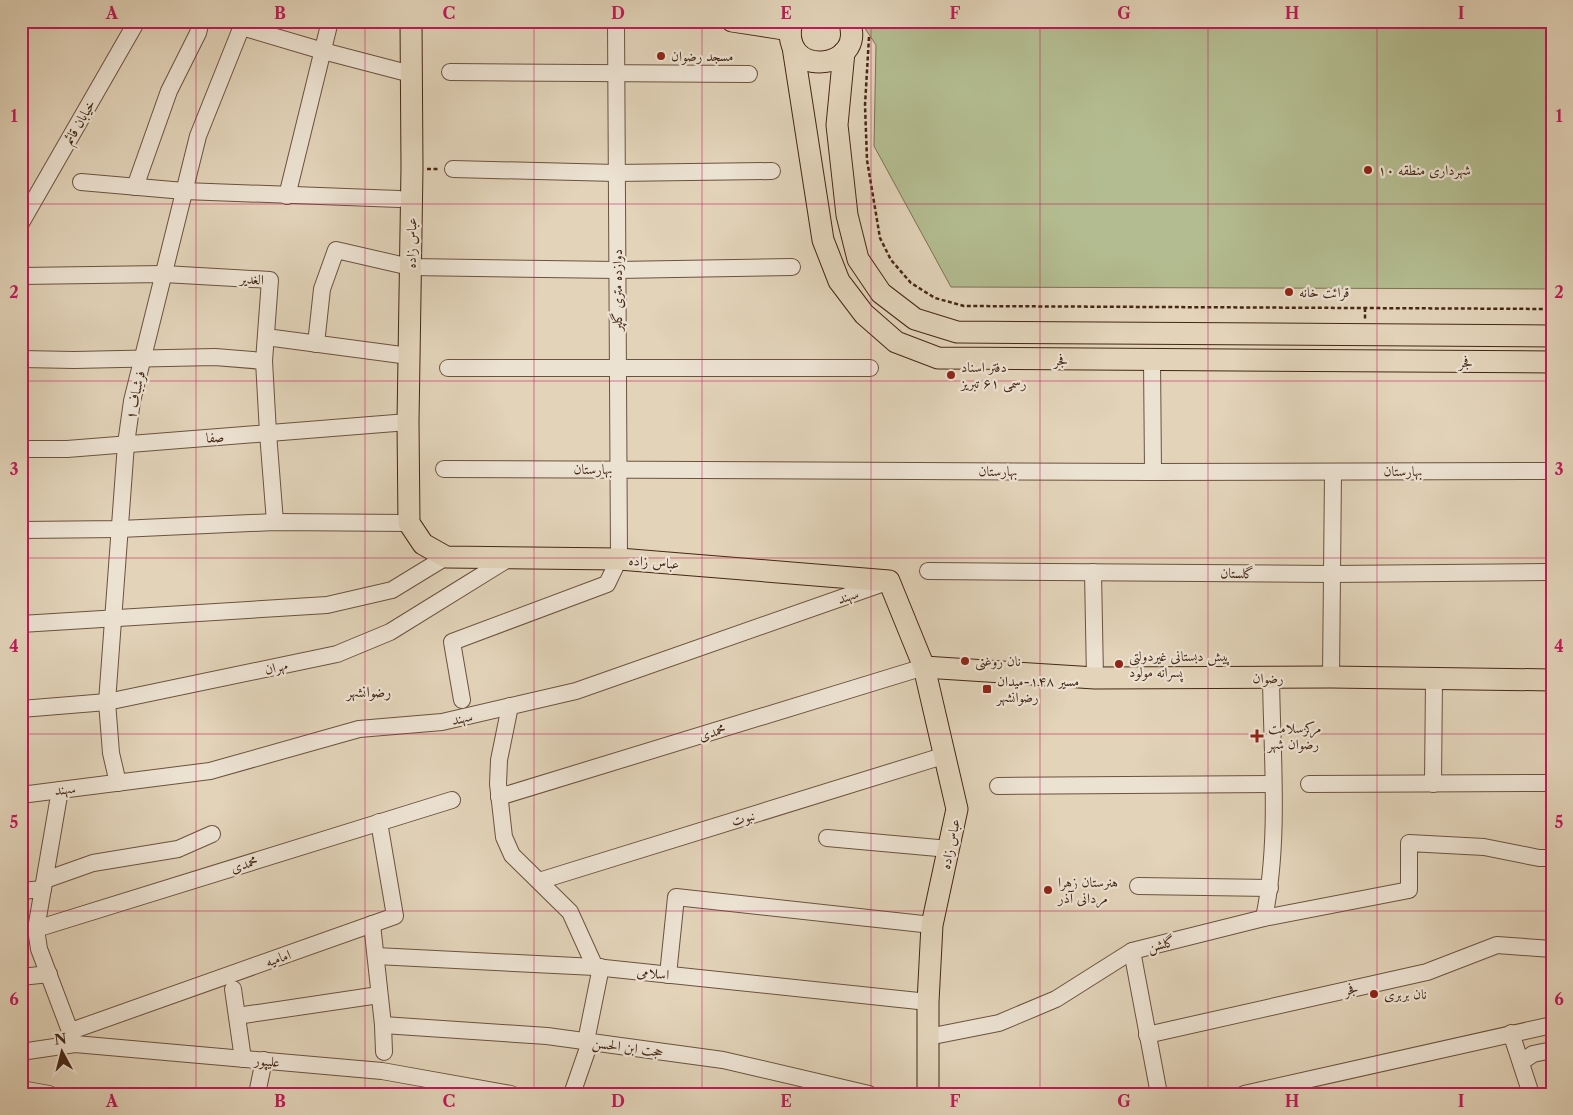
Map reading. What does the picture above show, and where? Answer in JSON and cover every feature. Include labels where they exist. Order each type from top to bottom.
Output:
[{"type":"main road","name":"عباس زاده","points":[[411,21],[412,168],[408,422],[409,523],[424,544],[446,557],[619,559],[889,581],[924,667],[946,755],[957,809],[932,925],[928,1002],[928,1094]]},
{"type":"main road","points":[[732,21],[791,33],[800,55],[808,61],[817,63],[827,62],[836,59],[844,52]]},
{"type":"main road","name":"فجر","points":[[849,21],[851,34],[849,44],[844,52],[837,124],[847,216],[858,259],[882,293],[915,319],[957,332],[1552,336]]},
{"type":"main road","name":"فجر","points":[[791,33],[823,240],[839,281],[864,314],[896,342],[938,358],[1552,362]]},
{"type":"main road","points":[[1152,333],[1152,360]]},
{"type":"main road","name":"رضوان","points":[[924,667],[1096,678],[1552,680]]},
{"type":"street","name":"خیابان قائم","points":[[21,223],[137,21]]},
{"type":"street","points":[[135,187],[169,91],[198,33],[201,21]]},
{"type":"street","points":[[287,196],[330,21]]},
{"type":"street","name":"دوازده متری گلپر","points":[[616,21],[619,559]]},
{"type":"street","points":[[243,24],[323,51],[411,74]]},
{"type":"street","name":"فرشباف ۱","points":[[118,783],[111,753],[107,702],[126,444],[132,401],[198,136],[243,24]]},
{"type":"street","points":[[450,72],[749,74]]},
{"type":"street","points":[[453,169],[616,173],[772,171]]},
{"type":"street","points":[[81,182],[184,191],[399,199]]},
{"type":"street","points":[[316,344],[322,289],[336,250],[410,267],[617,270],[792,267]]},
{"type":"street","name":"الغدیر","points":[[21,276],[164,274],[270,280],[264,361],[275,522]]},
{"type":"street","points":[[266,337],[409,356]]},
{"type":"street","points":[[21,359],[74,360],[215,357],[264,361]]},
{"type":"street","points":[[1152,360],[1153,472]]},
{"type":"street","points":[[448,368],[870,368]]},
{"type":"street","name":"صفا","points":[[21,449],[68,449],[408,422]]},
{"type":"street","name":"بهارستان","points":[[444,469],[1153,472],[1552,471]]},
{"type":"street","points":[[1331,678],[1333,472]]},
{"type":"street","points":[[21,530],[120,530],[275,522],[409,523]]},
{"type":"street","points":[[21,624],[327,605],[392,590],[446,557]]},
{"type":"street","name":"مهران","points":[[21,709],[107,702],[337,654],[390,632],[508,559]]},
{"type":"street","points":[[462,700],[452,642],[606,584],[619,559]]},
{"type":"street","name":"گلستان","points":[[928,571],[1332,574],[1547,572]]},
{"type":"street","points":[[1093,572],[1096,678]]},
{"type":"street","name":"سهند","points":[[21,795],[210,771],[359,729],[442,722],[576,691],[889,581]]},
{"type":"street","name":"محمدی","points":[[499,797],[924,667]]},
{"type":"street","points":[[1264,918],[1273,858],[1271,678]]},
{"type":"street","points":[[1433,784],[1434,678]]},
{"type":"street","points":[[510,706],[499,760],[499,797],[506,843],[512,855],[570,912],[598,967],[588,1042],[572,1094]]},
{"type":"street","name":"نبوت","points":[[539,881],[946,755]]},
{"type":"street","points":[[1308,784],[1552,783]]},
{"type":"street","points":[[998,786],[1273,784]]},
{"type":"street","points":[[60,790],[36,930],[39,949],[73,1037]]},
{"type":"street","name":"محمدی","points":[[36,930],[452,800]]},
{"type":"street","name":"امامیه","points":[[73,1037],[395,916],[378,822]]},
{"type":"street","points":[[21,891],[44,885],[93,863],[178,849],[212,834]]},
{"type":"street","points":[[827,838],[949,849]]},
{"type":"street","name":"گلشن","points":[[928,1036],[999,1023],[1056,999],[1132,951],[1264,918],[1409,890],[1409,843],[1484,847],[1539,858],[1552,858]]},
{"type":"street","points":[[1138,886],[1270,888]]},
{"type":"street","points":[[668,974],[676,897],[932,925]]},
{"type":"street","points":[[372,924],[383,1024],[384,1052]]},
{"type":"street","name":"فجر","points":[[1148,1035],[1427,972],[1497,945],[1552,949]]},
{"type":"street","points":[[1132,951],[1159,1094]]},
{"type":"street","name":"اسلامی","points":[[376,956],[598,967],[928,1002]]},
{"type":"street","points":[[21,977],[49,974]]},
{"type":"street","points":[[233,989],[243,1059]]},
{"type":"street","points":[[237,1016],[379,995]]},
{"type":"street","name":"حجت ابن الحسن","points":[[383,1024],[547,1036],[723,1060],[869,1094]]},
{"type":"street","points":[[1244,1094],[1552,1025]]},
{"type":"street","points":[[1511,1033],[1531,1094]]},
{"type":"street","name":"علیپور","points":[[21,1052],[73,1037],[243,1059],[382,1070],[511,1094]]},
{"type":"street","points":[[1521,1062],[1533,1054],[1552,1050]]},
{"type":"street","points":[[257,1094],[264,1060]]},
{"type":"street","points":[[21,1089],[49,1094]]},
{"type":"path","points":[[869,35],[865,105],[867,160],[880,238],[891,260],[911,283],[935,298],[964,306],[1552,309]]},
{"type":"path","points":[[412,168],[453,169]]},
{"type":"green space","points":[[860,21],[1552,21],[1552,289],[951,287],[874,146],[876,45]]},
{"type":"place","name":"مسجد رضوان","points":[[661,56]]},
{"type":"place","name":"شهرداری منطقه ۱۰","points":[[1368,170]]},
{"type":"place","name":"قرائت خانه","points":[[1289,292]]},
{"type":"place","name":"دفتر اسناد رسمی ۶۱ تبریز","points":[[951,375]]},
{"type":"place","name":"نان روغنی","points":[[965,661]]},
{"type":"place","name":"پیش دبستانی غیردولتی پسرانه مولود","points":[[1119,664]]},
{"type":"place","name":"مسیر ۱۴۸-میدان رضوانشهر","points":[[987,689]]},
{"type":"place","name":"مرکزسلامت رضوان شهر","points":[[1257,736]]},
{"type":"place","name":"هنرستان زهرا مردانی آذر","points":[[1048,890]]},
{"type":"place","name":"نان بربری","points":[[1374,994]]},
{"type":"district","name":"رضوانشهر","points":[[369,691]]}]
